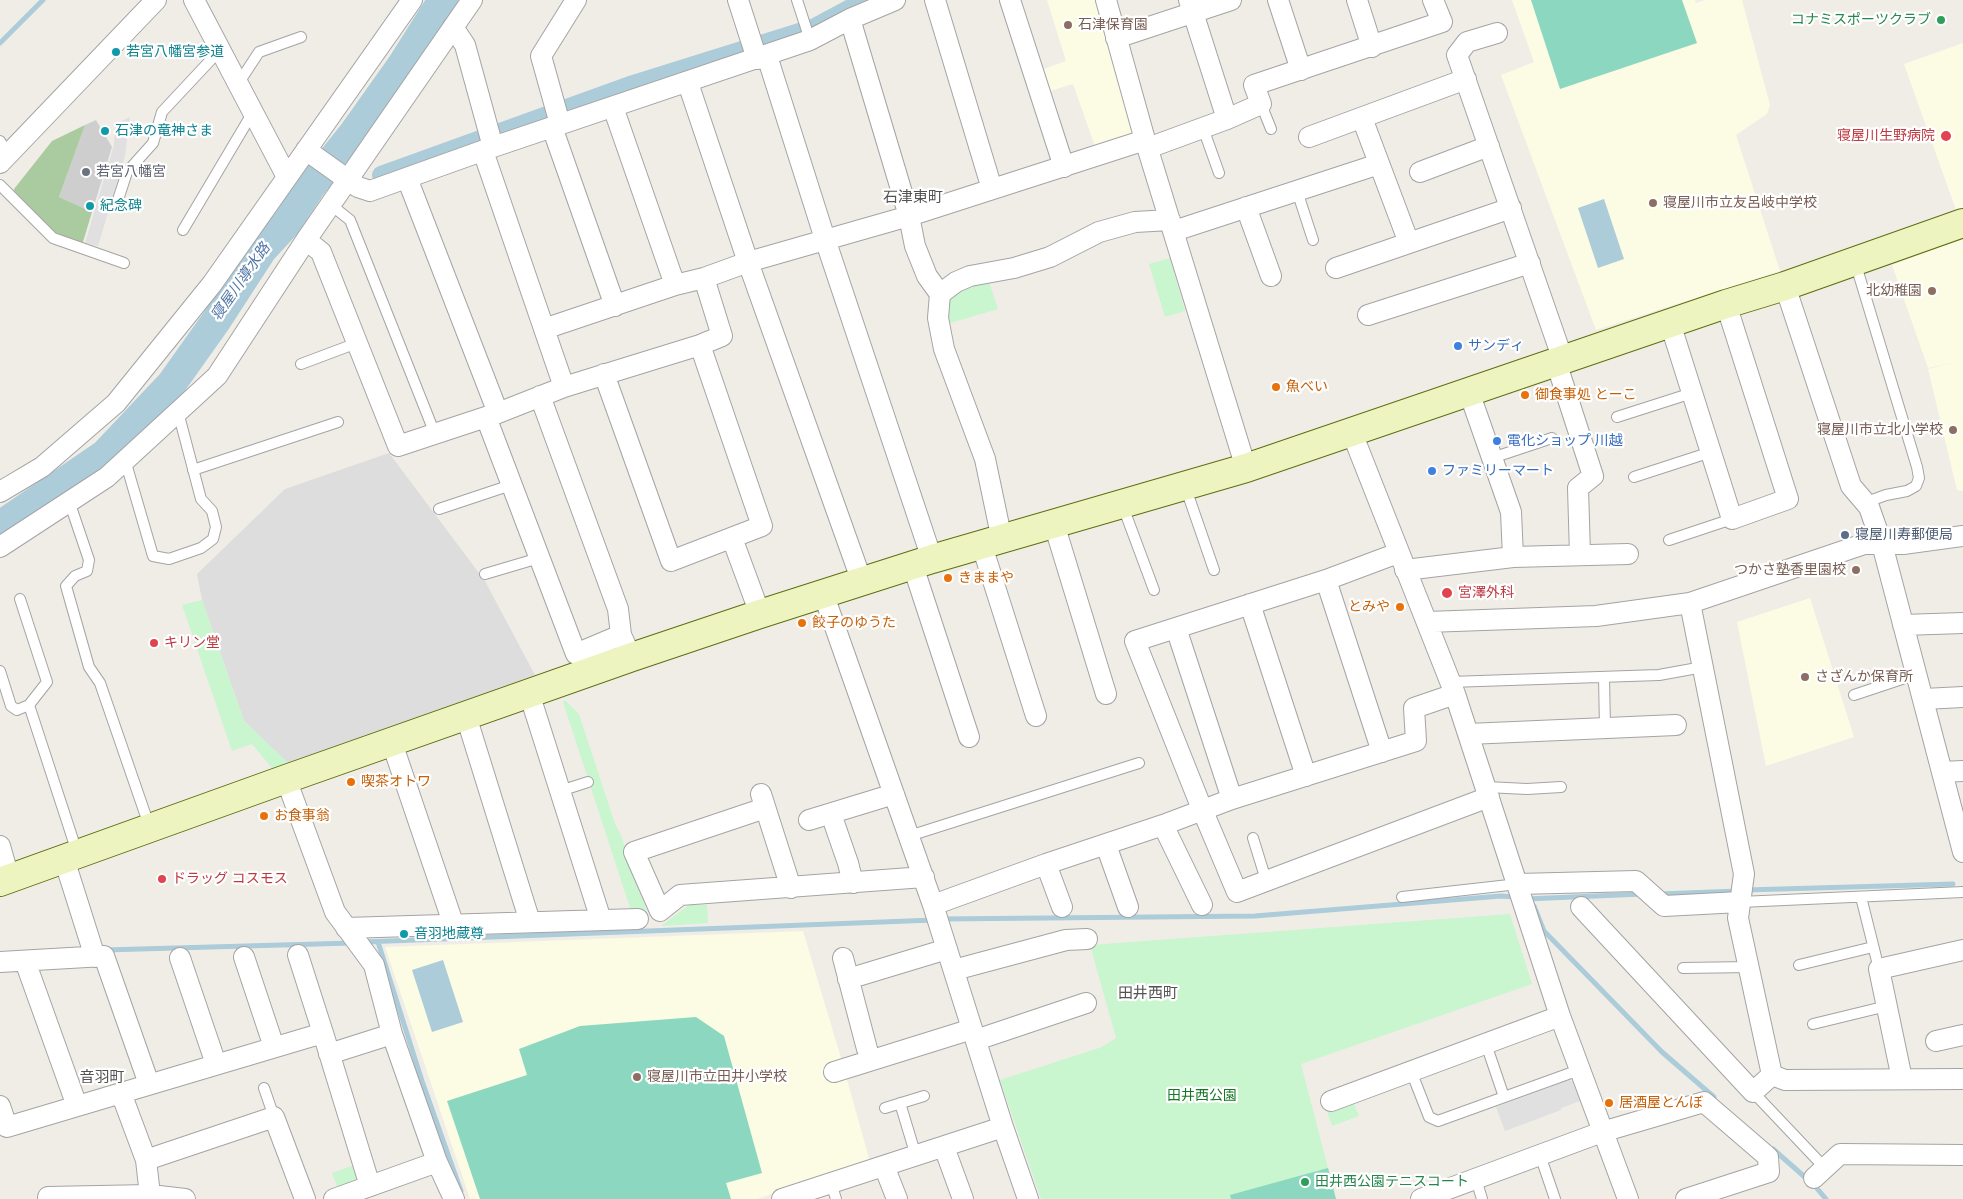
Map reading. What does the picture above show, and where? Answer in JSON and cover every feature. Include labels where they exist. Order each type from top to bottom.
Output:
[{"type":"street","points":[[3,153],[156,0]]},
{"type":"street","points":[[194,0],[287,177]]},
{"type":"street","points":[[0,492],[42,467],[116,403],[212,284],[287,177],[308,151],[412,0]]},
{"type":"street","points":[[0,547],[107,476],[217,376],[347,179],[472,0]]},
{"type":"street","points":[[576,0],[541,56],[556,120],[615,306]]},
{"type":"street","points":[[738,0],[825,239],[923,563],[969,737]]},
{"type":"street","points":[[308,151],[358,187],[370,191],[407,178],[489,142],[556,120],[613,107],[688,83],[758,52],[850,19],[896,0]]},
{"type":"street","points":[[935,0],[992,189]]},
{"type":"street","points":[[1010,0],[1064,167]]},
{"type":"street","points":[[1106,0],[1147,144],[1246,468]]},
{"type":"street","points":[[1116,38],[1191,7],[1231,0]]},
{"type":"street","points":[[1278,0],[1301,70]]},
{"type":"street","points":[[1357,0],[1372,46]]},
{"type":"street","points":[[544,329],[748,262],[909,216],[1064,167],[1227,120],[1262,104],[1254,85],[1442,22],[1433,0]]},
{"type":"street","points":[[1191,7],[1227,120]]},
{"type":"street","points":[[850,19],[909,216],[915,246],[927,276],[940,294],[938,318],[944,349],[985,459],[992,543],[1036,716]]},
{"type":"street","points":[[453,27],[465,45],[489,142],[544,329],[564,387]]},
{"type":"street","points":[[1497,33],[1467,42],[1457,55],[1530,263],[1593,476],[1578,488],[1580,556]]},
{"type":"street","points":[[1308,137],[1466,79]]},
{"type":"street","points":[[688,83],[748,262],[862,582]]},
{"type":"street","points":[[613,107],[676,285]]},
{"type":"street","points":[[1362,118],[1409,243]]},
{"type":"street","points":[[1420,172],[1489,146]]},
{"type":"street","points":[[940,294],[956,282],[970,276],[1014,268],[1050,257],[1100,232],[1134,222],[1172,225],[1246,207],[1379,164]]},
{"type":"street","points":[[407,178],[492,415],[511,485],[579,664]]},
{"type":"street","points":[[1246,207],[1270,276]]},
{"type":"street","points":[[1336,268],[1511,208]]},
{"type":"street","points":[[0,846],[5,880],[529,693],[579,664],[626,646],[760,614],[822,593],[1246,468],[1726,304],[1785,286],[1963,222]]},
{"type":"street","points":[[306,240],[321,252],[398,446],[492,415],[564,387],[700,345],[722,336],[704,278]]},
{"type":"street","points":[[1368,315],[1530,263]]},
{"type":"street","points":[[1785,286],[1851,486],[1869,507],[1882,544],[1962,845]]},
{"type":"street","points":[[1670,323],[1732,519],[1788,499],[1726,304]]},
{"type":"street","points":[[604,374],[671,561],[762,526],[700,345]]},
{"type":"street","points":[[1469,392],[1511,512],[1513,557]]},
{"type":"street","points":[[540,396],[618,609],[626,646]]},
{"type":"street","points":[[1352,433],[1452,688],[1560,1016],[1628,1199]]},
{"type":"street","points":[[1054,524],[1106,694]]},
{"type":"street","points":[[1427,622],[1596,616],[1690,603],[1864,544],[1903,544],[1963,536]]},
{"type":"street","points":[[732,538],[760,614]]},
{"type":"street","points":[[1487,792],[1237,892],[1202,810],[1135,641],[1326,580],[1402,562],[1628,554]]},
{"type":"street","points":[[1326,580],[1382,752]]},
{"type":"street","points":[[822,593],[934,906],[1003,1128],[1028,1199]]},
{"type":"street","points":[[1690,603],[1744,874],[1738,918],[1772,1074]]},
{"type":"street","points":[[1250,604],[1306,776]]},
{"type":"street","points":[[1904,625],[1963,624]]},
{"type":"street","points":[[1176,628],[1232,799]]},
{"type":"street","points":[[934,906],[1046,864],[1106,845],[1232,799],[1416,741],[1414,708],[1452,688]]},
{"type":"street","points":[[529,693],[601,920]]},
{"type":"street","points":[[1924,699],[1963,697]]},
{"type":"street","points":[[466,716],[530,922]]},
{"type":"street","points":[[1468,734],[1676,725]]},
{"type":"street","points":[[392,743],[453,923]]},
{"type":"street","points":[[1942,772],[1963,771]]},
{"type":"street","points":[[286,779],[335,912],[374,966],[392,1034],[436,1162],[454,1199]]},
{"type":"street","points":[[809,820],[894,794]]},
{"type":"street","points":[[791,888],[763,802],[634,852],[660,911],[680,896],[791,888],[924,877]]},
{"type":"street","points":[[831,814],[853,883]]},
{"type":"street","points":[[1163,825],[1202,905]]},
{"type":"street","points":[[1106,845],[1128,907]]},
{"type":"street","points":[[71,856],[94,957]]},
{"type":"street","points":[[1046,864],[1062,907]]},
{"type":"street","points":[[1521,894],[1636,881],[1664,906],[1741,895]]},
{"type":"street","points":[[1581,907],[1753,1092],[1772,1074]]},
{"type":"street","points":[[353,938],[453,923],[638,919]]},
{"type":"street","points":[[954,970],[1066,940],[1087,939]]},
{"type":"street","points":[[848,979],[944,940]]},
{"type":"street","points":[[1902,1080],[1879,969],[1963,950]]},
{"type":"street","points":[[298,955],[370,1186]]},
{"type":"street","points":[[0,962],[104,956],[149,1084]]},
{"type":"street","points":[[244,957],[274,1047]]},
{"type":"street","points":[[180,958],[216,1064]]},
{"type":"street","points":[[843,958],[867,1049]]},
{"type":"street","points":[[25,961],[77,1106]]},
{"type":"street","points":[[834,1072],[1086,1003]]},
{"type":"street","points":[[1330,1101],[1560,1016]]},
{"type":"street","points":[[0,1106],[7,1127],[323,1033]]},
{"type":"street","points":[[329,1054],[392,1034]]},
{"type":"street","points":[[1936,1041],[1963,1035]]},
{"type":"street","points":[[1772,1074],[1785,1080],[1963,1079]]},
{"type":"street","points":[[121,1093],[146,1160],[150,1195]]},
{"type":"street","points":[[1421,1199],[1602,1132],[1704,1102],[1768,1157],[1769,1172],[1686,1199]]},
{"type":"street","points":[[146,1160],[274,1117],[305,1199]]},
{"type":"street","points":[[784,1199],[833,1191],[884,1166],[1003,1128]]},
{"type":"street","points":[[944,1147],[963,1199]]},
{"type":"street","points":[[1820,1173],[1840,1154],[1963,1155]]},
{"type":"street","points":[[334,1199],[436,1162]]},
{"type":"street","points":[[884,1166],[897,1199]]},
{"type":"street","points":[[48,1197],[150,1195],[185,1199]]},
{"type":"lane","points":[[797,0],[808,33]]},
{"type":"lane","points":[[238,84],[259,52],[301,37]]},
{"type":"lane","points":[[117,203],[127,172],[153,142],[162,112],[220,50]]},
{"type":"lane","points":[[1262,104],[1271,128]]},
{"type":"lane","points":[[183,230],[253,112]]},
{"type":"lane","points":[[1203,128],[1219,172]]},
{"type":"lane","points":[[0,185],[53,238],[124,263]]},
{"type":"lane","points":[[1297,191],[1314,240]]},
{"type":"lane","points":[[331,205],[350,220],[435,434]]},
{"type":"lane","points":[[1855,261],[1919,478],[1916,486],[1907,491],[1864,502]]},
{"type":"lane","points":[[301,364],[357,343]]},
{"type":"lane","points":[[1617,417],[1692,393]]},
{"type":"lane","points":[[126,460],[153,556],[169,559],[201,548],[213,539],[216,528],[212,511],[201,499],[178,412]]},
{"type":"lane","points":[[193,470],[338,422]]},
{"type":"lane","points":[[1492,458],[1552,438]]},
{"type":"lane","points":[[1634,477],[1711,452]]},
{"type":"lane","points":[[439,509],[511,485]]},
{"type":"lane","points":[[1185,486],[1214,570]]},
{"type":"lane","points":[[69,501],[89,560],[87,571],[75,576],[66,586],[89,667],[100,683],[150,829]]},
{"type":"lane","points":[[1122,504],[1154,590]]},
{"type":"lane","points":[[1670,540],[1732,519]]},
{"type":"lane","points":[[485,574],[539,558]]},
{"type":"lane","points":[[0,671],[11,706],[17,710],[29,705],[47,682],[20,599]]},
{"type":"lane","points":[[1452,688],[1660,675],[1703,667]]},
{"type":"lane","points":[[1854,694],[1917,674]]},
{"type":"lane","points":[[1604,677],[1605,728]]},
{"type":"lane","points":[[29,705],[71,856]]},
{"type":"lane","points":[[909,836],[1139,764]]},
{"type":"lane","points":[[560,791],[588,782]]},
{"type":"lane","points":[[1487,792],[1561,787]]},
{"type":"lane","points":[[1253,838],[1266,880]]},
{"type":"lane","points":[[1741,895],[1861,897],[1963,892]]},
{"type":"lane","points":[[1402,897],[1521,894]]},
{"type":"lane","points":[[1861,897],[1879,969]]},
{"type":"lane","points":[[1800,965],[1873,947]]},
{"type":"lane","points":[[1683,968],[1750,967]]},
{"type":"lane","points":[[1813,1024],[1887,1006]]},
{"type":"lane","points":[[1486,1044],[1504,1097]]},
{"type":"lane","points":[[1411,1071],[1428,1118],[1438,1121],[1579,1070]]},
{"type":"lane","points":[[264,1088],[274,1117]]},
{"type":"lane","points":[[1753,1092],[1820,1173]]},
{"type":"lane","points":[[885,1108],[924,1096]]},
{"type":"lane","points":[[900,1103],[916,1156]]},
{"type":"lane","points":[[1540,1155],[1555,1199]]},
{"type":"lane","points":[[1476,1179],[1482,1199]]},
{"type":"shaded area","points":[[1047,0],[1099,0],[1139,134],[1096,149],[1073,84],[1050,91],[1044,69],[1066,61]]},
{"type":"shaded area","name":"寝屋川市立友呂岐中学校","points":[[1512,0],[1695,0],[1696,3],[1705,0],[1742,0],[1770,105],[1767,114],[1736,135],[1780,271],[1596,330],[1501,75],[1534,62]]},
{"type":"shaded area","name":"寝屋川生野病院","points":[[1963,43],[1963,208],[1956,210],[1904,64]]},
{"type":"shaded area","points":[[130,117],[125,156],[98,246],[85,243],[114,145],[115,124]]},
{"type":"shaded area","name":"若宮八幡宮","points":[[96,120],[112,147],[92,212],[59,197],[85,125]]},
{"type":"shaded area","name":"北幼稚園","points":[[1963,238],[1963,491],[1957,490],[1928,369],[1955,362],[1928,368],[1892,265]]},
{"type":"shaded area","points":[[389,453],[485,581],[535,675],[288,763],[244,721],[202,600],[197,574],[285,489]]},
{"type":"shaded area","points":[[1810,598],[1854,737],[1766,766],[1737,622]]},
{"type":"shaded area","name":"寝屋川市立田井小学校","points":[[803,931],[870,1162],[757,1199],[470,1199],[385,947]]},
{"type":"shaded area","points":[[1569,1080],[1576,1083],[1583,1100],[1505,1131],[1496,1107]]},
{"type":"green space","points":[[1531,0],[1682,0],[1697,43],[1560,89]]},
{"type":"green space","points":[[85,125],[59,197],[92,212],[83,242],[80,244],[55,235],[15,194],[14,189],[52,141]]},
{"type":"green space","points":[[1170,258],[1185,311],[1165,317],[1149,264]]},
{"type":"green space","points":[[989,282],[998,309],[947,324],[947,299],[958,287]]},
{"type":"green space","points":[[202,600],[244,721],[288,763],[272,768],[252,744],[232,751],[182,605]]},
{"type":"green space","points":[[565,700],[579,714],[615,824],[620,833],[647,912],[633,917],[563,702]]},
{"type":"green space","points":[[689,905],[707,905],[708,923],[661,926]]},
{"type":"green space","name":"田井西公園","points":[[1510,914],[1532,984],[1301,1064],[1336,1199],[1041,1199],[1000,1080],[1102,1047],[1116,1038],[1090,945]]},
{"type":"green space","points":[[696,1017],[724,1036],[762,1173],[726,1183],[731,1199],[480,1199],[447,1101],[527,1075],[519,1049],[580,1026]]},
{"type":"green space","points":[[1352,1099],[1359,1116],[1332,1126],[1326,1108]]},
{"type":"green space","points":[[354,1165],[358,1175],[354,1183],[338,1188],[332,1173]]},
{"type":"green space","name":"田井西公園テニスコート","points":[[1328,1168],[1336,1199],[1231,1199],[1230,1195]]},
{"type":"water","points":[[1604,199],[1624,259],[1598,268],[1578,208]]},
{"type":"water","points":[[443,960],[463,1022],[432,1032],[412,970]]},
{"type":"waterway","points":[[0,43],[43,0]]},
{"type":"waterway","name":"寝屋川導水路","points":[[0,526],[105,454],[172,383],[216,321],[262,250],[286,224],[311,186],[353,134],[402,65],[443,0]]},
{"type":"waterway","points":[[381,175],[633,84],[815,27],[865,0]]},
{"type":"waterway","points":[[1746,890],[1953,884]]},
{"type":"waterway","points":[[1659,894],[1738,891]]},
{"type":"waterway","points":[[1526,899],[1643,894]]},
{"type":"waterway","points":[[942,919],[1255,916],[1501,896],[1515,897]]},
{"type":"waterway","points":[[1534,906],[1544,931],[1662,1052],[1714,1097]]},
{"type":"waterway","points":[[363,942],[934,920]]},
{"type":"waterway","points":[[378,942],[422,1081],[461,1191]]},
{"type":"waterway","points":[[105,950],[352,943]]},
{"type":"waterway","points":[[1773,1149],[1815,1186],[1826,1199]]},
{"type":"place","name":"コナミスポーツクラブ","points":[[1941,20]]},
{"type":"place","name":"石津保育園","points":[[1068,25]]},
{"type":"place","name":"若宮八幡宮参道","points":[[116,52]]},
{"type":"place","name":"石津の竜神さま","points":[[105,131]]},
{"type":"place","name":"寝屋川生野病院","points":[[1946,136]]},
{"type":"place","name":"若宮八幡宮","points":[[86,172]]},
{"type":"place","name":"寝屋川市立友呂岐中学校","points":[[1653,203]]},
{"type":"place","name":"紀念碑","points":[[90,206]]},
{"type":"place","name":"北幼稚園","points":[[1932,291]]},
{"type":"place","name":"サンディ","points":[[1458,346]]},
{"type":"place","name":"魚べい","points":[[1276,387]]},
{"type":"place","name":"御食事処 とーこ","points":[[1525,395]]},
{"type":"place","name":"寝屋川市立北小学校","points":[[1953,430]]},
{"type":"place","name":"電化ショップ 川越","points":[[1497,441]]},
{"type":"place","name":"ファミリーマート","points":[[1432,471]]},
{"type":"place","name":"寝屋川寿郵便局","points":[[1845,535]]},
{"type":"place","name":"つかさ塾香里園校","points":[[1856,570]]},
{"type":"place","name":"きままや","points":[[948,578]]},
{"type":"place","name":"宮澤外科","points":[[1447,593]]},
{"type":"place","name":"とみや","points":[[1400,607]]},
{"type":"place","name":"餃子のゆうた","points":[[802,623]]},
{"type":"place","name":"キリン堂","points":[[154,643]]},
{"type":"place","name":"さざんか保育所","points":[[1805,677]]},
{"type":"place","name":"喫茶オトワ","points":[[351,782]]},
{"type":"place","name":"お食事翁","points":[[264,816]]},
{"type":"place","name":"ドラッグ コスモス","points":[[162,879]]},
{"type":"place","name":"音羽地蔵尊","points":[[404,934]]},
{"type":"place","name":"寝屋川市立田井小学校","points":[[637,1077]]},
{"type":"place","name":"居酒屋とんぼ","points":[[1609,1103]]},
{"type":"place","name":"田井西公園テニスコート","points":[[1305,1182]]},
{"type":"district","name":"石津東町","points":[[913,198]]},
{"type":"district","name":"田井西町","points":[[1148,994]]},
{"type":"district","name":"音羽町","points":[[102,1078]]}]
